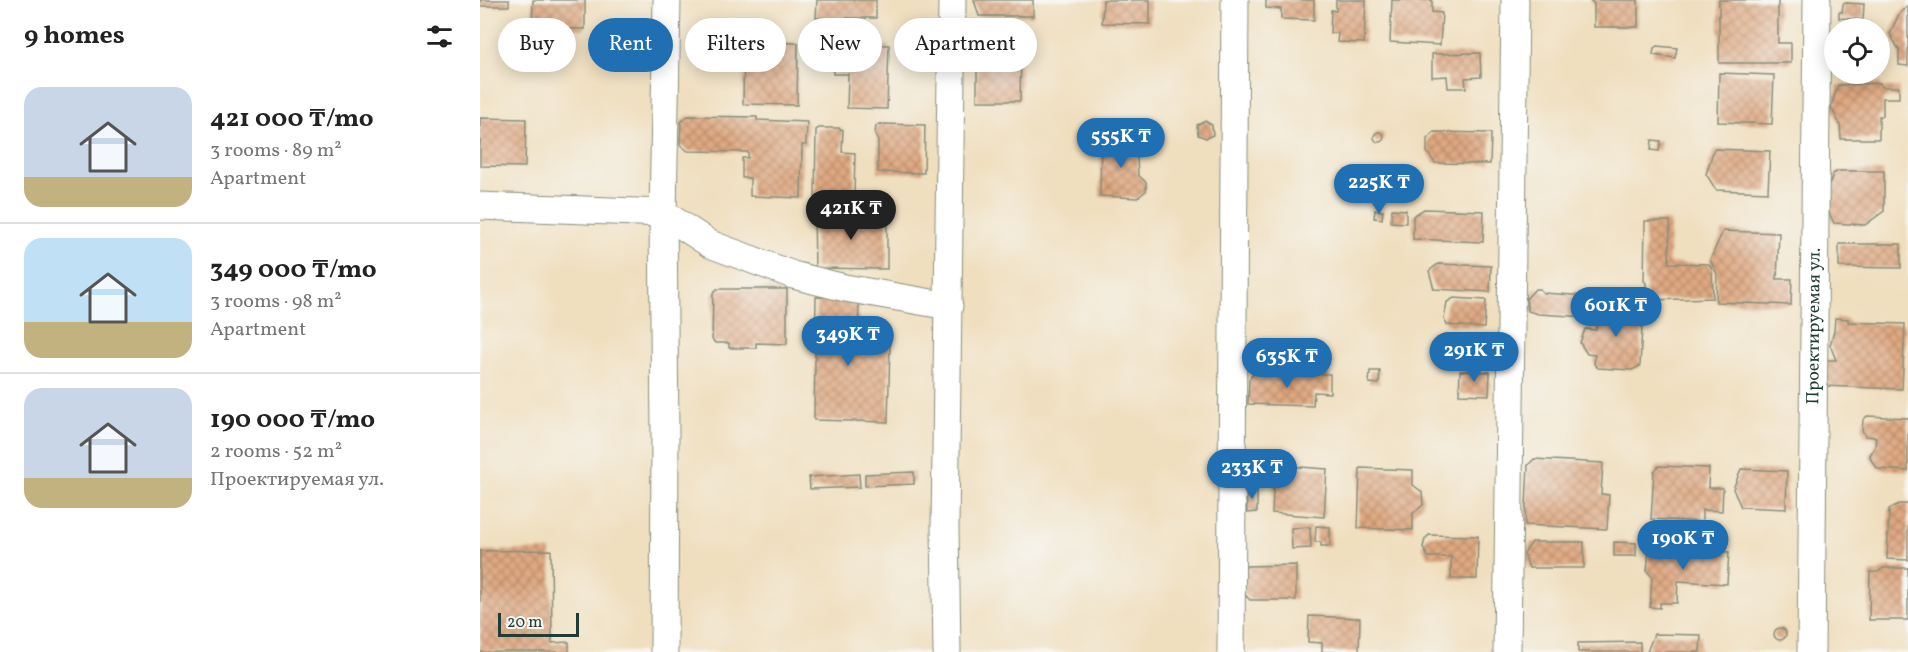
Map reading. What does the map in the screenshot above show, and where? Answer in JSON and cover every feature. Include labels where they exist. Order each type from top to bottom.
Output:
[{"type":"street","points":[[664,652],[663,213],[668,0]]},
{"type":"street","points":[[946,652],[945,526],[952,0]]},
{"type":"street","points":[[1231,652],[1235,0]]},
{"type":"street","points":[[1507,652],[1515,0]]},
{"type":"street","name":"Проектируемая ул.","points":[[1811,652],[1817,0]]},
{"type":"street","points":[[480,206],[663,213],[710,244],[792,275],[845,288],[948,306]]},
{"type":"building","points":[[480,0],[509,0],[509,6],[480,6]]},
{"type":"building","points":[[533,0],[585,0],[585,29],[576,29],[576,18],[532,18]]},
{"type":"building","points":[[817,0],[876,0],[876,18],[816,18]]},
{"type":"building","points":[[974,0],[1033,0],[1033,16],[979,16]]},
{"type":"building","points":[[1103,0],[1150,0],[1150,24],[1102,23]]},
{"type":"building","points":[[1266,0],[1314,0],[1314,20],[1281,19],[1281,9],[1266,8]]},
{"type":"building","points":[[1336,0],[1366,0],[1364,43],[1337,42],[1338,33],[1330,33],[1331,10],[1336,11]]},
{"type":"building","points":[[1392,0],[1432,0],[1432,12],[1442,13],[1440,45],[1390,42]]},
{"type":"building","points":[[1590,0],[1638,0],[1638,27],[1594,27],[1594,4]]},
{"type":"building","points":[[1719,0],[1778,0],[1778,43],[1791,43],[1791,63],[1719,63]]},
{"type":"building","points":[[1843,4],[1864,4],[1863,18],[1839,18]]},
{"type":"building","points":[[1908,6],[1908,66],[1899,65],[1899,50],[1890,34],[1899,14]]},
{"type":"building","points":[[786,43],[798,43],[797,105],[743,104],[744,72],[786,72]]},
{"type":"building","points":[[882,45],[889,45],[887,109],[847,108],[848,74],[833,74],[833,72],[882,72]]},
{"type":"building","points":[[1657,46],[1677,48],[1675,58],[1653,55],[1654,48]]},
{"type":"building","points":[[1480,53],[1481,77],[1465,78],[1466,88],[1448,88],[1447,76],[1432,77],[1432,54]]},
{"type":"building","points":[[977,72],[1021,72],[1020,101],[977,101]]},
{"type":"building","points":[[1719,73],[1774,75],[1772,124],[1718,122]]},
{"type":"building","points":[[1880,84],[1882,87],[1899,87],[1899,98],[1883,98],[1883,116],[1879,116],[1879,139],[1841,139],[1840,125],[1831,107],[1838,85]]},
{"type":"building","points":[[688,116],[757,117],[757,120],[807,122],[806,145],[802,145],[801,198],[750,196],[750,178],[742,178],[742,158],[748,158],[748,152],[688,151],[680,145],[681,122]]},
{"type":"building","points":[[480,118],[526,119],[525,167],[480,166]]},
{"type":"building","points":[[1205,121],[1212,125],[1213,135],[1206,138],[1198,135],[1197,125]]},
{"type":"building","points":[[879,124],[925,125],[924,173],[878,172],[878,142],[875,134],[876,126]]},
{"type":"building","points":[[819,128],[843,130],[842,152],[855,153],[854,198],[815,197],[816,130]]},
{"type":"building","points":[[1379,132],[1384,137],[1379,142],[1374,137]]},
{"type":"building","points":[[1434,132],[1491,133],[1490,164],[1435,163],[1427,152],[1427,139]]},
{"type":"building","points":[[1101,139],[1138,140],[1146,145],[1146,152],[1137,158],[1138,175],[1146,182],[1146,191],[1137,198],[1100,196]]},
{"type":"building","points":[[1652,140],[1661,141],[1659,151],[1651,150]]},
{"type":"building","points":[[1714,149],[1770,151],[1768,192],[1716,190],[1706,174]]},
{"type":"building","points":[[1838,171],[1884,171],[1884,211],[1865,225],[1834,223],[1824,203],[1829,201],[1826,193],[1833,174]]},
{"type":"building","points":[[1392,209],[1406,210],[1406,223],[1391,222]]},
{"type":"building","points":[[1424,209],[1484,211],[1483,242],[1413,239],[1413,216]]},
{"type":"building","points":[[1375,210],[1383,211],[1382,219],[1374,218]]},
{"type":"building","points":[[814,213],[887,213],[887,269],[815,268]]},
{"type":"building","points":[[1645,221],[1670,221],[1669,263],[1709,264],[1712,269],[1713,298],[1652,300],[1646,296]]},
{"type":"building","points":[[1723,231],[1779,233],[1777,279],[1792,279],[1791,305],[1716,302],[1717,274],[1710,260]]},
{"type":"building","points":[[1839,244],[1901,244],[1901,268],[1839,267]]},
{"type":"building","points":[[1438,264],[1491,266],[1490,292],[1434,289],[1429,271]]},
{"type":"building","points":[[717,289],[787,289],[787,344],[756,343],[756,348],[729,348],[729,343],[715,343],[712,339],[713,293]]},
{"type":"building","points":[[1535,289],[1540,289],[1543,293],[1588,296],[1587,317],[1538,314],[1528,311],[1526,299]]},
{"type":"building","points":[[816,297],[859,298],[858,344],[890,344],[888,422],[814,420]]},
{"type":"building","points":[[1454,298],[1486,300],[1484,328],[1447,325],[1444,319],[1447,302]]},
{"type":"building","points":[[1606,304],[1643,306],[1640,366],[1632,370],[1598,368],[1594,364],[1595,355],[1587,354],[1580,343],[1585,329],[1596,330],[1597,312]]},
{"type":"building","points":[[1835,318],[1848,319],[1848,322],[1905,324],[1902,389],[1823,386],[1824,360],[1836,360],[1830,345]]},
{"type":"building","points":[[1370,371],[1380,371],[1379,384],[1369,383]]},
{"type":"building","points":[[1460,371],[1490,372],[1489,395],[1459,394]]},
{"type":"building","points":[[1254,373],[1312,376],[1330,374],[1330,393],[1314,392],[1313,406],[1248,404],[1249,379]]},
{"type":"building","points":[[1867,416],[1908,418],[1908,471],[1878,469],[1871,460],[1870,455],[1875,447],[1876,437],[1865,436],[1862,430],[1863,420]]},
{"type":"building","points":[[1534,459],[1603,463],[1601,494],[1609,495],[1607,529],[1525,525],[1528,465]]},
{"type":"building","points":[[1286,466],[1327,469],[1324,517],[1272,513],[1274,475]]},
{"type":"building","points":[[1659,466],[1709,468],[1708,488],[1723,488],[1722,511],[1702,510],[1702,522],[1651,519],[1654,471]]},
{"type":"building","points":[[1360,468],[1413,470],[1413,485],[1422,492],[1423,505],[1413,513],[1413,530],[1358,528]]},
{"type":"building","points":[[1741,469],[1787,471],[1786,509],[1741,507],[1733,489]]},
{"type":"building","points":[[914,472],[914,484],[865,486],[865,474]]},
{"type":"building","points":[[859,474],[860,487],[810,489],[809,477]]},
{"type":"building","points":[[1246,488],[1257,488],[1257,512],[1247,513]]},
{"type":"building","points":[[1899,504],[1908,504],[1908,560],[1887,559],[1889,509]]},
{"type":"building","points":[[1316,526],[1330,527],[1330,546],[1321,546],[1321,542],[1315,542]]},
{"type":"building","points":[[1310,527],[1311,548],[1292,549],[1291,528]]},
{"type":"building","points":[[1429,535],[1478,536],[1477,579],[1451,579],[1451,557],[1428,557],[1423,547]]},
{"type":"building","points":[[1532,542],[1584,542],[1584,568],[1529,568],[1524,554]]},
{"type":"building","points":[[1614,542],[1636,543],[1636,556],[1614,556]]},
{"type":"building","points":[[1649,548],[1729,552],[1727,584],[1678,581],[1677,603],[1660,603],[1660,608],[1650,607],[1652,577],[1647,571]]},
{"type":"building","points":[[551,550],[552,643],[569,642],[569,652],[480,652],[480,551]]},
{"type":"building","points":[[1296,565],[1296,600],[1250,600],[1244,594],[1243,570],[1247,566]]},
{"type":"building","points":[[1883,568],[1908,568],[1908,620],[1869,620],[1870,572],[1878,572]]},
{"type":"building","points":[[1309,616],[1360,618],[1359,652],[1322,652],[1322,643],[1308,642]]},
{"type":"building","points":[[1782,628],[1785,629],[1785,639],[1778,640],[1775,639],[1774,632],[1775,629]]},
{"type":"building","points":[[1654,634],[1701,635],[1700,652],[1647,652]]},
{"type":"building","points":[[1640,642],[1640,652],[1578,652],[1578,643]]}]
